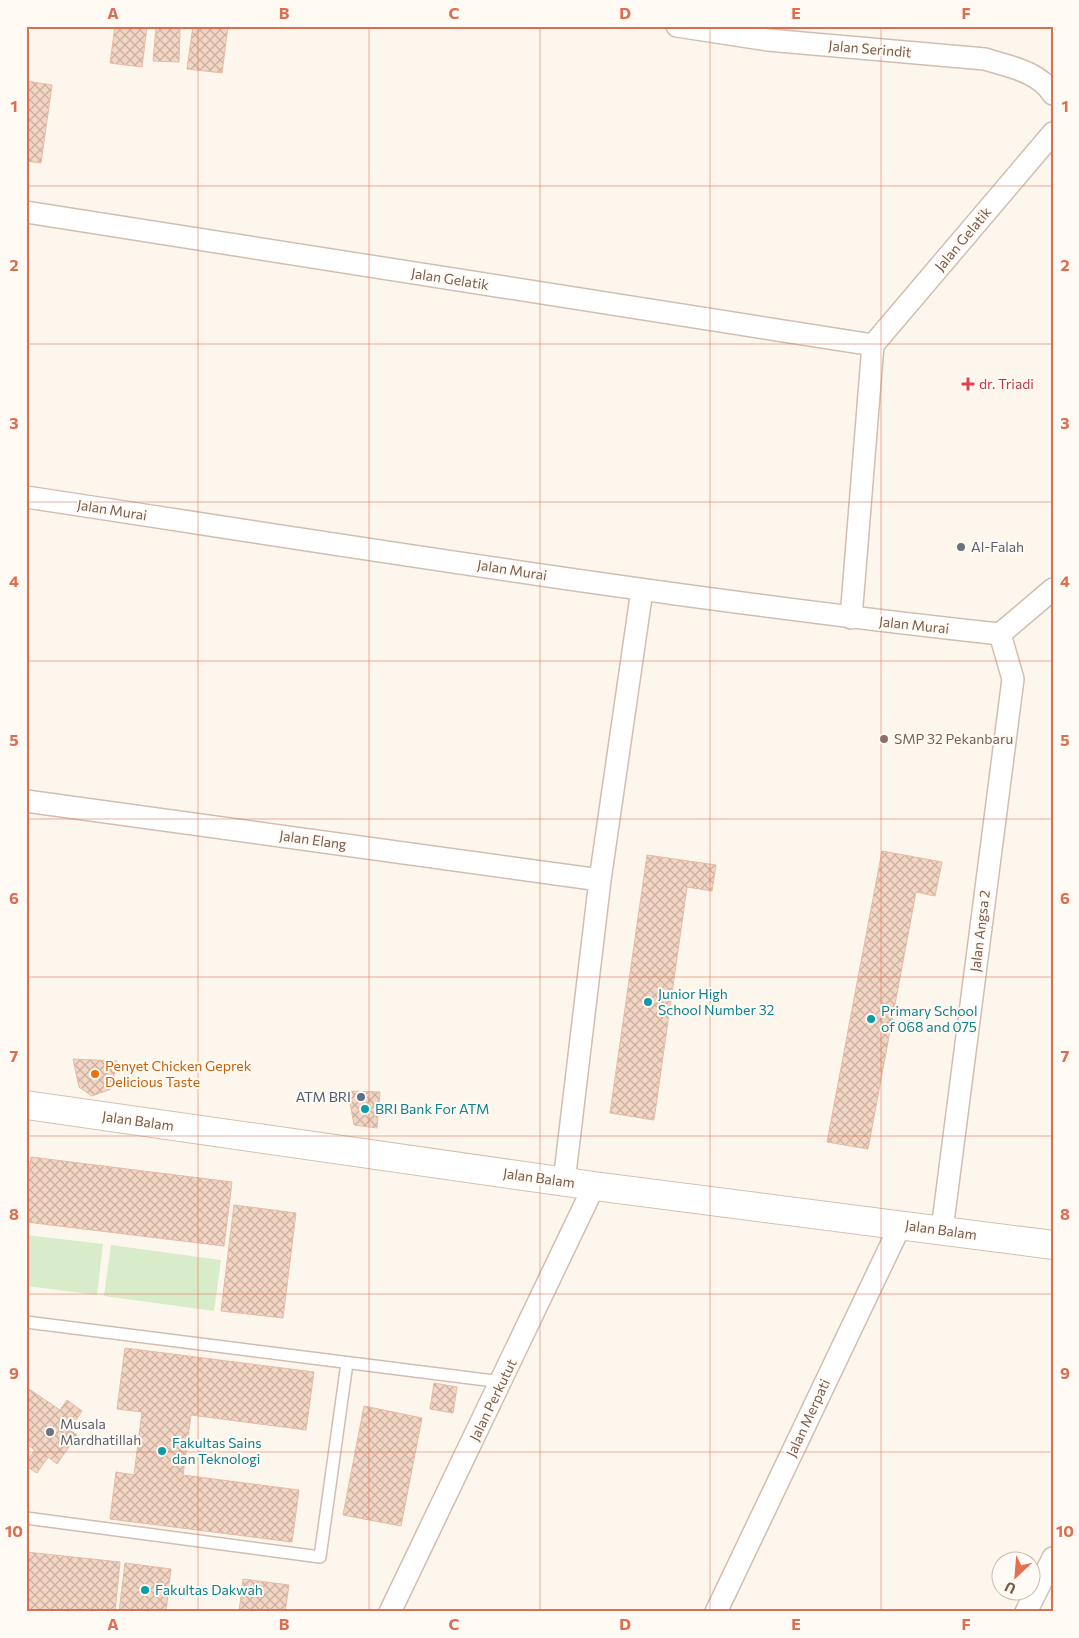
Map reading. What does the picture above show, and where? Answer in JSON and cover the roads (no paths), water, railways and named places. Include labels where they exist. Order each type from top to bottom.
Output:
[{"type":"main road","name":"Jalan Balam","points":[[26,1105],[564,1182],[1053,1245]]},
{"type":"street","name":"Jalan Serindit","points":[[677,26],[768,40],[985,59],[1018,69],[1045,82],[1053,94]]},
{"type":"street","name":"Jalan Gelatik","points":[[26,212],[873,345],[1053,133]]},
{"type":"street","points":[[852,618],[873,345]]},
{"type":"street","name":"Jalan Murai","points":[[26,497],[642,590],[852,618],[1000,634]]},
{"type":"street","points":[[1000,634],[1053,589]]},
{"type":"street","points":[[564,1182],[600,880],[642,590]]},
{"type":"street","name":"Jalan Angsa 2","points":[[942,1230],[1013,678],[1000,634]]},
{"type":"street","name":"Jalan Elang","points":[[26,801],[600,880]]},
{"type":"street","name":"Jalan Perkutut","points":[[390,1612],[502,1382],[594,1186]]},
{"type":"street","name":"Jalan Merpati","points":[[716,1612],[901,1224]]},
{"type":"street","points":[[1026,1612],[1053,1558]]},
{"type":"lane","points":[[26,1322],[502,1382]]},
{"type":"lane","points":[[26,1518],[320,1557],[347,1363]]},
{"type":"place","name":"dr. Triadi","points":[[968,384]]},
{"type":"place","name":"Al-Falah","points":[[961,547]]},
{"type":"place","name":"SMP 32 Pekanbaru","points":[[884,739]]},
{"type":"place","name":"Junior High School Number 32","points":[[648,1002]]},
{"type":"place","name":"Primary School of 068 and 075","points":[[871,1019]]},
{"type":"place","name":"Penyet Chicken Geprek Delicious Taste","points":[[95,1074]]},
{"type":"place","name":"ATM BRI","points":[[361,1097]]},
{"type":"place","name":"BRI Bank For ATM","points":[[365,1109]]},
{"type":"place","name":"Musala Mardhatillah","points":[[50,1432]]},
{"type":"place","name":"Fakultas Sains dan Teknologi","points":[[162,1451]]},
{"type":"place","name":"Fakultas Dakwah","points":[[145,1590]]}]
